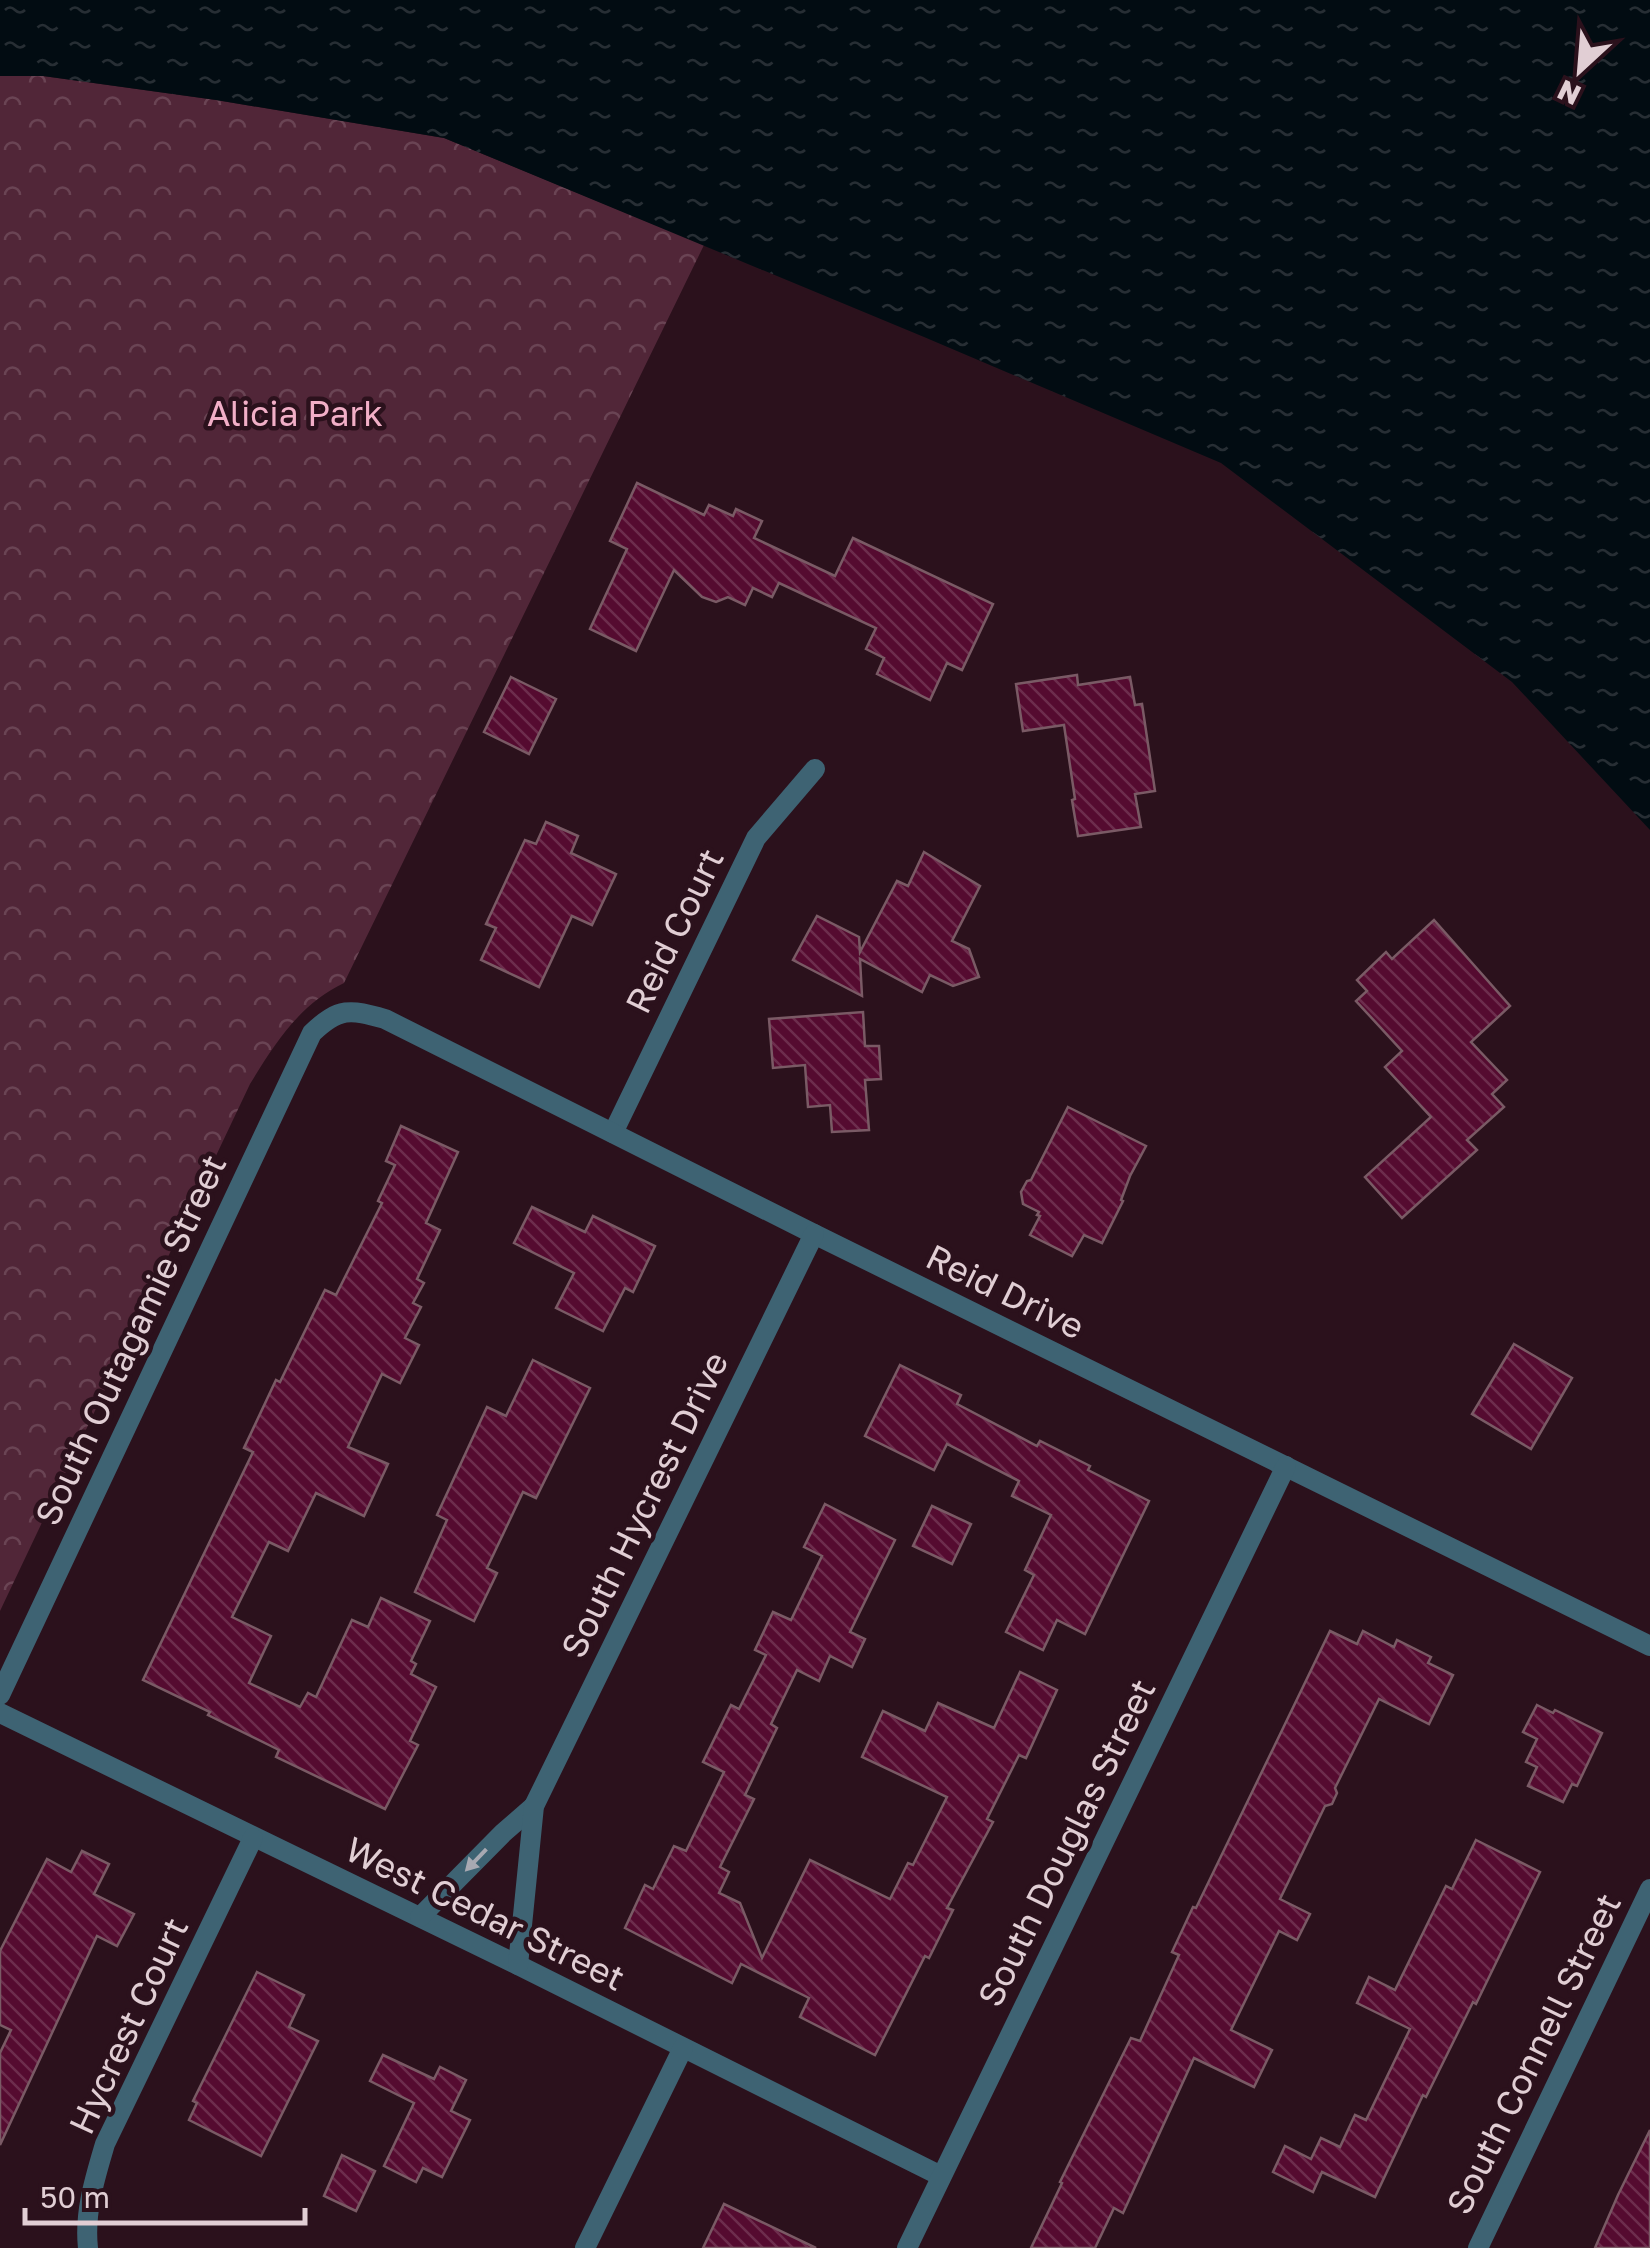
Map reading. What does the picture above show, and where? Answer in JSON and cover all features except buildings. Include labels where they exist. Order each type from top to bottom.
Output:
[{"type":"street","name":"Reid Court","points":[[613,1133],[756,838],[815,769]]},
{"type":"street","name":"Reid Drive","points":[[329,1017],[353,1010],[385,1019],[1650,1646]]},
{"type":"street","name":"South Outagamie Street","points":[[0,1695],[312,1033],[329,1017]]},
{"type":"street","name":"South Hycrest Drive","points":[[518,1964],[534,1806],[814,1234]]},
{"type":"street","name":"South Douglas Street","points":[[907,2248],[1286,1466]]},
{"type":"street","name":"West Cedar Street","points":[[0,1712],[518,1964],[941,2176]]},
{"type":"street","name":"South Hycrest Drive","points":[[420,1918],[503,1832],[534,1806]]},
{"type":"street","name":"Hycrest Court","points":[[88,2248],[86,2231],[92,2190],[105,2144],[254,1838]]},
{"type":"street","name":"South Connell Street","points":[[1478,2248],[1650,1888]]},
{"type":"street","points":[[585,2248],[683,2048]]},
{"type":"green space","name":"Alicia Park","points":[[0,76],[43,76],[216,100],[444,138],[704,245],[344,983],[302,1013],[250,1084],[0,1611]]},
{"type":"water","points":[[0,0],[1650,0],[1650,830],[1512,682],[1221,463],[444,138],[216,100],[43,76],[0,76]]}]
